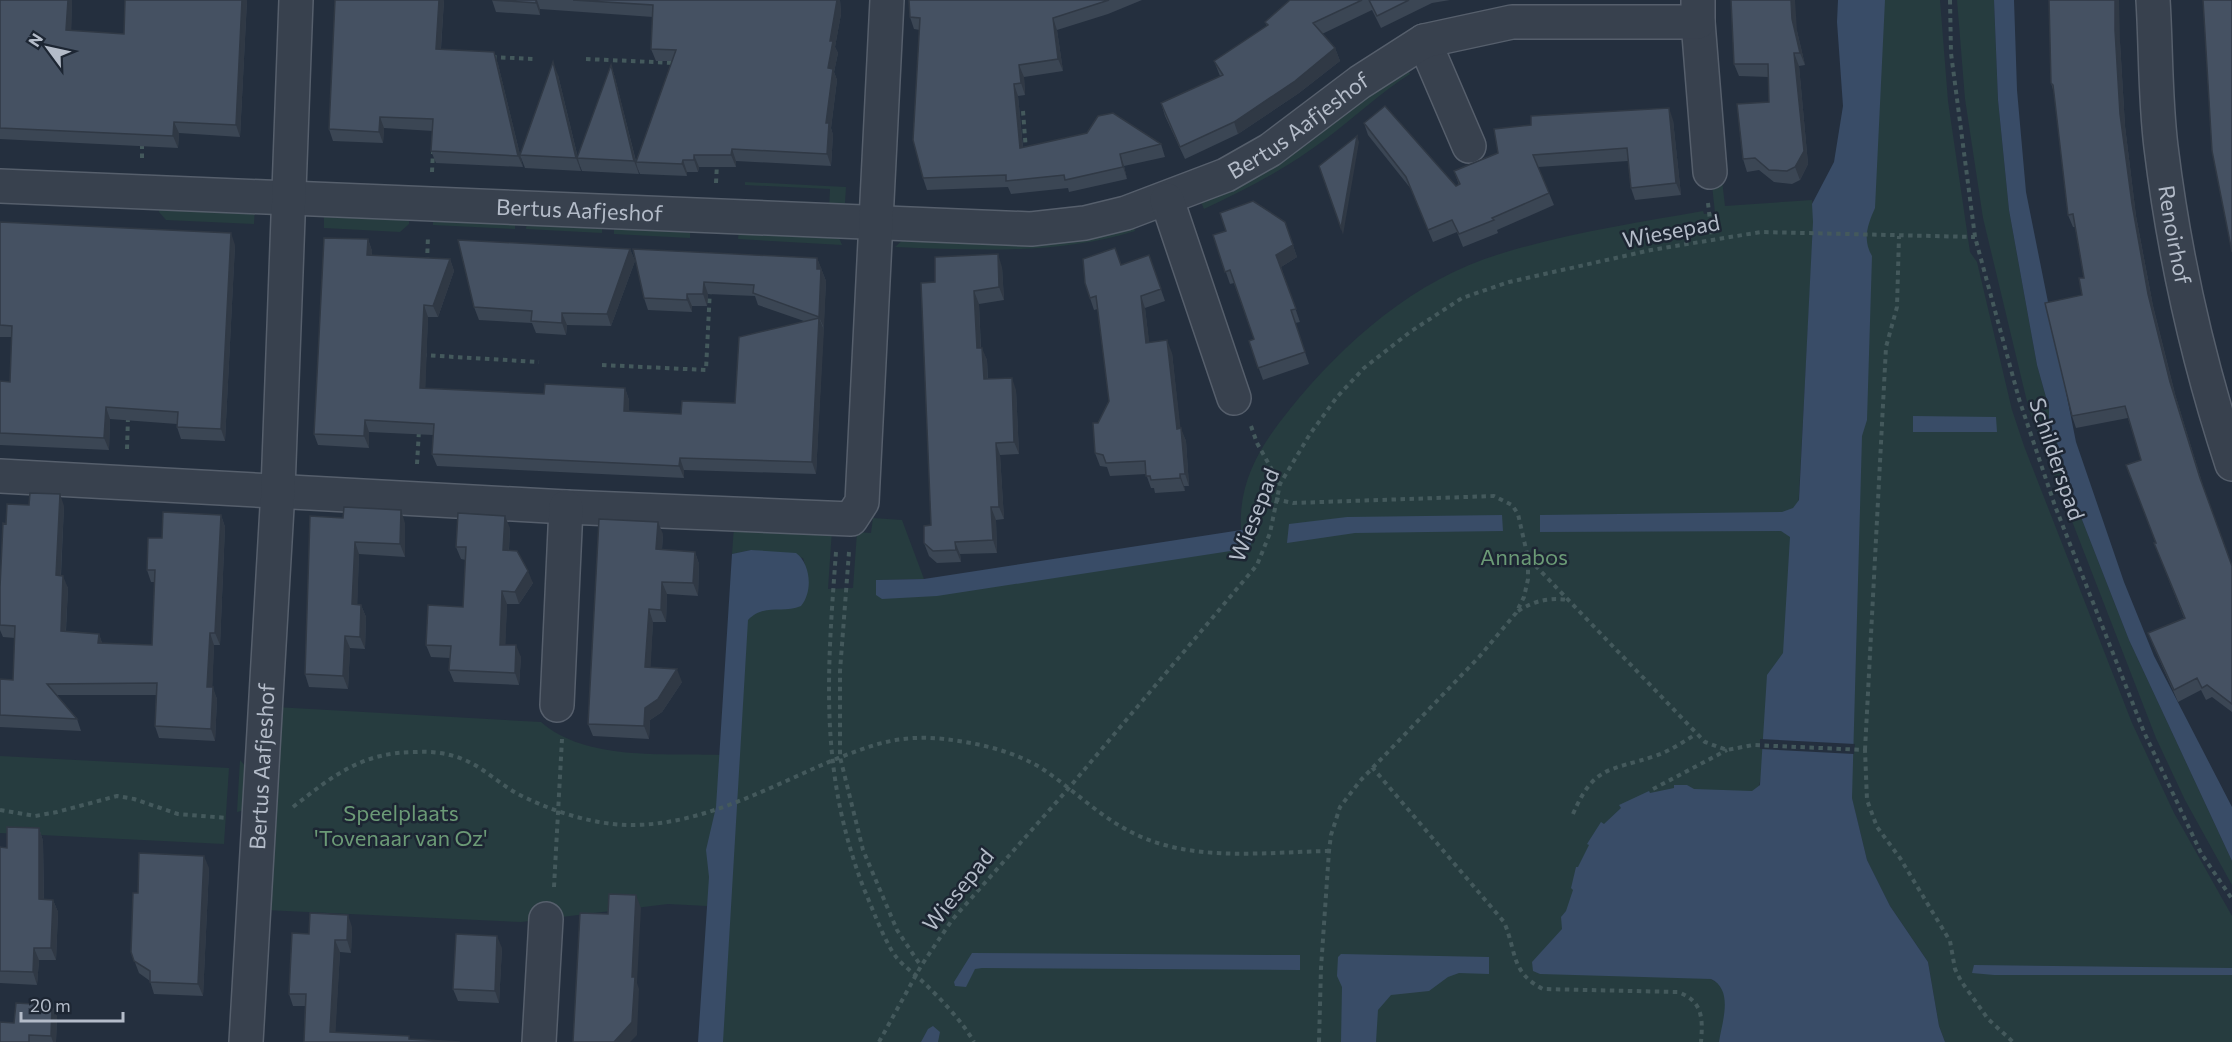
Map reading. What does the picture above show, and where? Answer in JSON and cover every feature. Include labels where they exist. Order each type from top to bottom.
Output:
[{"type":"street","name":"Bertus Aafjeshof","points":[[246,1042],[260,816],[260,763],[278,490],[296,0]]},
{"type":"street","points":[[0,476],[567,507],[844,518],[862,502],[874,224],[887,0]]},
{"type":"street","name":"Renoirhof","points":[[2153,0],[2160,144],[2175,248],[2216,415],[2232,464]]},
{"type":"street","name":"Bertus Aafjeshof","points":[[0,186],[1031,229],[1095,220],[1167,200],[1226,175],[1270,150],[1360,82],[1424,41],[1512,22],[1698,11],[1710,172]]},
{"type":"street","points":[[1424,41],[1469,146]]},
{"type":"street","points":[[1167,200],[1234,398]]},
{"type":"street","points":[[557,705],[567,507]]},
{"type":"street","points":[[539,1042],[546,919]]},
{"type":"path","name":"Schilderspad","points":[[1950,0],[1951,53],[1975,237],[2019,399],[2093,606],[2144,732],[2201,853],[2232,899]]},
{"type":"path","points":[[1023,111],[1026,158]]},
{"type":"path","name":"Wiesepad","points":[[879,1042],[921,966],[952,920],[1068,789],[1257,565],[1269,533],[1280,484],[1310,434],[1337,397],[1364,368],[1410,332],[1462,298],[1509,282],[1682,244],[1761,232],[1803,231],[1878,236],[1975,237]]},
{"type":"path","points":[[1899,236],[1897,307],[1886,347],[1865,750],[1867,800],[1876,827],[1900,858],[1950,941],[1955,969],[1961,981],[1988,1019],[2013,1042]]},
{"type":"path","points":[[1234,398],[1245,408],[1257,443],[1280,484]]},
{"type":"path","points":[[125,482],[129,405]]},
{"type":"path","points":[[416,498],[419,418]]},
{"type":"path","points":[[1275,499],[1293,503],[1494,496],[1512,505],[1518,514],[1528,558],[1528,579],[1524,597],[1516,613],[1479,657],[1372,767],[1340,807],[1329,851],[1321,968],[1319,1042]]},
{"type":"path","points":[[844,518],[840,757],[863,850],[897,930],[921,966]]},
{"type":"path","points":[[844,518],[828,651],[831,761],[843,822],[872,908],[891,950],[901,964],[916,976],[974,1042]]},
{"type":"path","points":[[1528,558],[1696,734],[1705,742],[1727,750]]},
{"type":"path","points":[[1516,613],[1539,601],[1554,598],[1568,600]]},
{"type":"path","points":[[546,919],[553,904],[563,727],[557,705]]},
{"type":"path","points":[[1573,813],[1581,795],[1594,778],[1606,770],[1671,749],[1696,734]]},
{"type":"path","points":[[0,810],[34,816],[117,796],[134,799],[178,814],[199,817],[260,816],[291,809],[335,774],[360,760],[392,752],[434,752],[470,763],[517,794],[558,811],[613,825],[655,822],[708,813],[857,749],[915,737],[984,745],[1012,755],[1043,769],[1102,815],[1132,833],[1186,849],[1243,852],[1329,851]]},
{"type":"path","points":[[1653,789],[1727,750],[1753,745],[1865,750]]},
{"type":"path","points":[[1372,767],[1504,922],[1510,936],[1515,960],[1524,977],[1543,989],[1678,992],[1694,1000],[1701,1013],[1701,1042]]},
{"type":"green space","points":[[1880,0],[1940,0],[1948,101],[1970,252],[1977,262],[2012,410],[2132,723],[2174,813],[2232,916],[2232,1042],[1945,1042],[1939,1026],[1928,962],[1890,906],[1867,860],[1852,799],[1839,694]]},
{"type":"green space","points":[[1957,0],[1994,0],[1998,100],[2009,210],[2037,365],[2049,408],[2049,431],[2057,443],[2079,512],[2129,640],[2232,861],[2232,885],[2185,800],[2156,738],[2029,410],[1983,218],[1965,99]]},
{"type":"green space","points":[[1405,65],[1410,74],[1313,149],[1267,177],[1204,209],[1200,200]]},
{"type":"green space","name":"Annabos","points":[[1722,180],[1725,206],[1812,200],[1814,216],[1790,661],[1711,979],[1728,989],[1724,1042],[709,1042],[708,900],[707,906],[668,904],[521,922],[265,910],[275,707],[541,722],[559,735],[602,749],[651,754],[721,755],[740,590],[808,578],[803,558],[751,550],[732,554],[734,526],[832,530],[828,589],[853,588],[857,532],[871,533],[873,518],[902,520],[924,579],[876,580],[876,588],[1250,548],[1253,528],[1241,530],[1241,512],[1243,495],[1261,450],[1279,423],[1312,384],[1335,359],[1385,314],[1441,278],[1503,253],[1602,229],[1703,211],[1704,214],[1715,213],[1712,185]]},
{"type":"green space","points":[[745,182],[846,187],[845,203],[839,212],[829,211],[830,189],[745,185]]},
{"type":"green space","points":[[159,201],[255,205],[254,224],[166,220],[159,212]]},
{"type":"green space","points":[[324,211],[409,215],[409,224],[400,232],[324,228]]},
{"type":"green space","points":[[433,216],[515,219],[515,229],[433,225]]},
{"type":"green space","points":[[527,220],[602,224],[602,233],[526,229]]},
{"type":"green space","points":[[1134,222],[1135,231],[1076,244],[986,250],[895,247],[906,237]]},
{"type":"green space","points":[[614,224],[690,229],[690,238],[614,234]]},
{"type":"green space","points":[[739,230],[838,235],[842,245],[738,239]]},
{"type":"green space","points":[[0,756],[229,768],[224,844],[0,833]]},
{"type":"green space","points":[[240,760],[255,777],[245,810],[237,812]]},
{"type":"water","points":[[1838,0],[1885,0],[1875,208],[1868,226],[1867,238],[1872,256],[1867,420],[1862,436],[1852,798],[1867,860],[1890,906],[1928,962],[1939,1026],[1945,1042],[1719,1042],[1724,1016],[1724,998],[1718,984],[1711,979],[1540,974],[1533,971],[1532,962],[1562,929],[1561,917],[1566,911],[1573,890],[1571,888],[1576,867],[1601,822],[1604,824],[1621,808],[1619,805],[1649,791],[1650,793],[1674,788],[1674,785],[1687,785],[1694,789],[1752,791],[1760,785],[1767,675],[1783,653],[1790,537],[1781,531],[1540,532],[1540,515],[1782,512],[1793,508],[1799,500],[1812,204],[1834,162],[1843,106],[1837,22]]},
{"type":"water","points":[[1994,0],[2014,0],[2017,90],[2026,192],[2076,442],[2124,582],[2154,656],[2232,807],[2232,861],[2129,640],[2079,512],[2057,443],[2049,431],[2049,408],[2037,365],[2009,210],[1998,100]]},
{"type":"water","points":[[1913,416],[1996,417],[1997,432],[1913,432]]},
{"type":"water","points":[[1502,515],[1503,531],[1355,533],[1287,543],[1289,524],[1347,517]]},
{"type":"water","points":[[1254,528],[1250,548],[937,596],[882,599],[876,595],[876,580],[924,579]]},
{"type":"water","points":[[751,550],[796,553],[805,564],[809,586],[801,606],[767,610],[748,620],[723,1042],[698,1042],[709,877],[706,850],[716,807],[732,554]]},
{"type":"water","points":[[972,953],[1300,955],[1300,970],[982,968],[975,969],[966,987],[955,986],[954,982]]},
{"type":"water","points":[[1341,954],[1489,957],[1489,974],[1459,973],[1448,977],[1429,991],[1391,995],[1378,1010],[1376,1042],[1341,1042],[1342,987],[1337,976],[1338,957]]},
{"type":"water","points":[[1974,965],[2232,968],[2232,975],[1994,975],[1972,973]]},
{"type":"water","points":[[933,1026],[940,1032],[938,1042],[921,1042],[928,1029]]},
{"type":"pier","points":[[1760,739],[1855,744],[1854,754],[1760,749]]},
{"type":"building","points":[[0,0],[68,0],[66,30],[124,34],[125,0],[242,0],[236,125],[174,122],[173,136],[0,128]]},
{"type":"building","points":[[335,0],[439,0],[436,49],[494,52],[518,156],[431,151],[433,119],[380,117],[379,132],[329,129]]},
{"type":"building","points":[[492,0],[536,0],[536,3]]},
{"type":"building","points":[[573,0],[837,0],[828,68],[833,69],[826,123],[829,123],[827,154],[732,149],[731,155],[694,155],[694,160],[683,160],[682,164],[636,162],[676,50],[651,49],[653,5]]},
{"type":"building","points":[[909,0],[1109,0],[1053,18],[1058,59],[1019,65],[1021,83],[1014,84],[1020,148],[1087,133],[1098,116],[1113,113],[1161,144],[1120,154],[1123,167],[1065,180],[1064,175],[1006,181],[1006,175],[923,178],[913,140],[920,18],[910,17]]},
{"type":"building","points":[[1290,0],[1362,0],[1313,23],[1335,48],[1295,81],[1234,122],[1180,147],[1161,103],[1223,75],[1214,61],[1268,25],[1265,22]]},
{"type":"building","points":[[1369,0],[1409,0],[1377,16]]},
{"type":"building","points":[[1731,0],[1791,0],[1792,19],[1800,53],[1794,53],[1804,151],[1795,167],[1787,171],[1769,170],[1755,158],[1743,159],[1737,104],[1769,102],[1768,64],[1734,64]]},
{"type":"building","points":[[2049,0],[2115,0],[2120,114],[2132,204],[2148,294],[2170,382],[2200,478],[2232,566],[2232,704],[2207,685],[2202,688],[2197,678],[2174,690],[2148,633],[2185,618],[2154,543],[2156,543],[2126,465],[2141,460],[2125,406],[2072,416],[2045,303],[2082,295],[2079,278],[2084,278],[2073,214],[2068,215],[2051,83]]},
{"type":"building","points":[[2203,0],[2232,0],[2232,252],[2212,151]]},
{"type":"building","points":[[553,62],[576,158],[520,155]]},
{"type":"building","points":[[611,65],[634,161],[577,158]]},
{"type":"building","points":[[1385,106],[1456,186],[1460,184],[1454,171],[1498,153],[1494,129],[1531,125],[1531,116],[1669,108],[1676,183],[1631,188],[1627,148],[1533,155],[1549,193],[1459,234],[1452,220],[1428,230],[1406,177],[1364,123]]},
{"type":"building","points":[[1357,136],[1341,228],[1319,166]]},
{"type":"building","points":[[1253,201],[1285,222],[1293,245],[1276,255],[1296,309],[1291,310],[1305,352],[1258,368],[1249,341],[1254,339],[1230,270],[1225,272],[1213,235],[1226,231],[1220,213]]},
{"type":"building","points":[[0,222],[231,233],[221,429],[177,427],[178,412],[106,407],[104,438],[0,433],[0,381],[10,382],[12,326],[0,325]]},
{"type":"building","points":[[324,238],[368,239],[367,255],[450,259],[433,306],[424,305],[420,388],[544,394],[545,384],[625,388],[624,411],[681,414],[682,401],[735,403],[739,337],[819,318],[812,462],[680,458],[679,466],[432,454],[434,424],[365,420],[364,436],[314,434]]},
{"type":"building","points":[[458,240],[630,249],[607,314],[562,313],[562,323],[531,321],[532,311],[474,307]]},
{"type":"building","points":[[1115,248],[1121,265],[1149,255],[1161,289],[1141,296],[1146,343],[1167,340],[1177,429],[1181,428],[1185,474],[1180,474],[1180,478],[1151,480],[1150,476],[1146,476],[1145,461],[1106,463],[1103,455],[1095,453],[1093,423],[1098,423],[1109,401],[1096,296],[1090,298],[1085,283],[1083,259]]},
{"type":"building","points":[[633,249],[817,258],[817,269],[821,269],[819,317],[753,293],[754,285],[704,282],[703,294],[687,294],[687,300],[644,298]]},
{"type":"building","points":[[998,254],[999,287],[974,291],[977,348],[982,348],[984,379],[1012,378],[1014,442],[996,443],[999,507],[991,507],[993,540],[955,542],[956,550],[933,551],[924,543],[924,526],[931,525],[921,283],[935,282],[935,257]]},
{"type":"building","points":[[30,493],[60,494],[56,575],[63,576],[61,631],[99,634],[98,643],[152,645],[155,570],[147,570],[148,538],[162,538],[163,512],[221,515],[215,633],[210,633],[207,687],[213,687],[211,729],[155,726],[157,683],[47,684],[77,719],[0,715],[0,679],[13,680],[15,626],[0,625],[3,523],[6,524],[7,504],[29,505]]},
{"type":"building","points":[[344,507],[401,510],[400,544],[355,542],[352,604],[361,605],[360,637],[345,636],[343,676],[305,674],[310,516],[343,518]]},
{"type":"building","points":[[458,513],[505,516],[503,550],[517,551],[528,571],[515,592],[502,591],[500,645],[516,645],[515,673],[449,670],[451,646],[426,645],[428,605],[463,607],[466,547],[456,547]]},
{"type":"building","points":[[599,519],[658,522],[656,549],[695,552],[693,583],[662,582],[661,610],[649,609],[645,667],[677,669],[658,699],[645,708],[644,726],[588,724]]},
{"type":"building","points":[[7,827],[39,828],[39,899],[53,900],[51,948],[34,948],[33,972],[0,971],[0,847],[7,848]]},
{"type":"building","points":[[139,853],[204,856],[198,984],[150,982],[150,971],[134,961],[131,952],[133,893],[138,893]]},
{"type":"building","points":[[609,894],[636,895],[632,1022],[614,1042],[573,1042],[580,913],[608,914]]},
{"type":"building","points":[[310,913],[348,915],[347,940],[335,940],[330,1032],[409,1036],[409,1039],[460,1042],[304,1042],[306,994],[289,994],[292,933],[309,934]]},
{"type":"building","points":[[456,934],[497,936],[495,991],[453,989]]},
{"type":"building","points":[[16,1003],[52,1005],[51,1036],[29,1035],[29,1042],[0,1042],[0,1022],[14,1023]]},
{"type":"park label","name":"Speelplaats 'Tovenaar van Oz'","points":[[401,826]]}]
